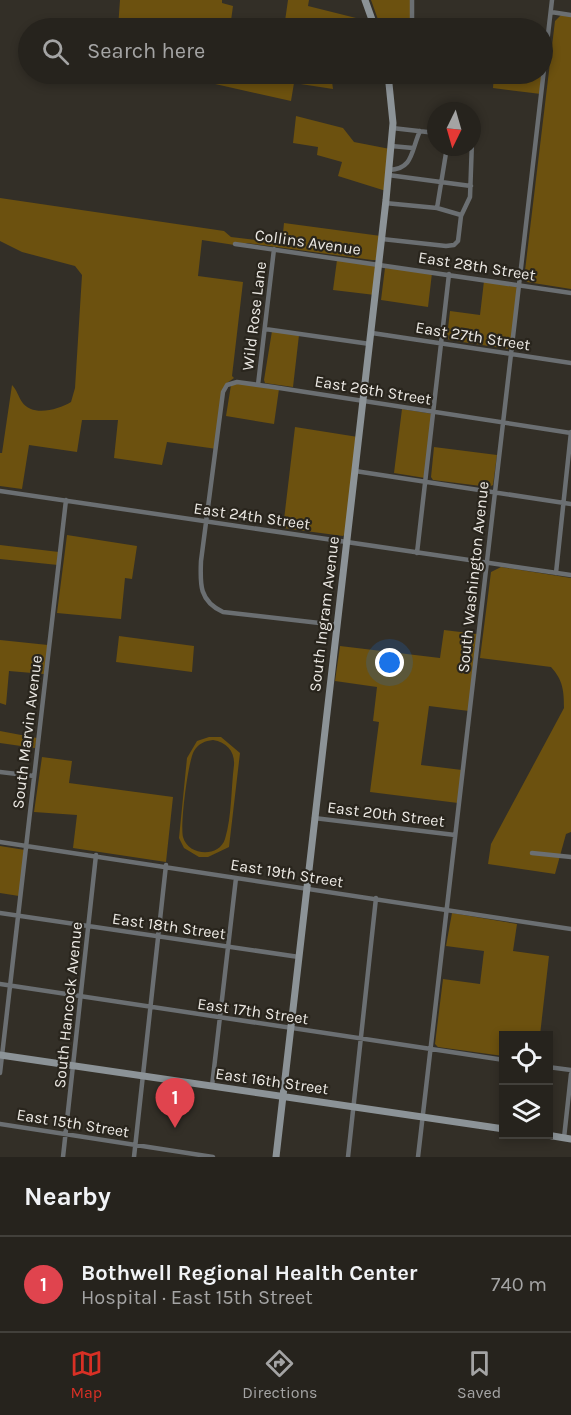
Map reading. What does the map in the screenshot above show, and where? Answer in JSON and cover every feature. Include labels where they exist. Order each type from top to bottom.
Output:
[{"type":"main road","points":[[365,0],[371,18]]},
{"type":"main road","name":"South Ingram Avenue","points":[[276,1157],[305,889],[386,203],[392,128],[390,84]]},
{"type":"main road","name":"East 16th Street","points":[[1,1055],[499,1128]]},
{"type":"street","points":[[412,0],[412,18]]},
{"type":"street","name":"South Washington Avenue","points":[[550,18],[552,0]]},
{"type":"street","points":[[551,12],[571,15]]},
{"type":"street","name":"South Washington Avenue","points":[[418,1157],[485,563],[543,84]]},
{"type":"street","points":[[392,128],[427,132]]},
{"type":"street","points":[[388,173],[405,167],[412,159],[413,148],[420,131]]},
{"type":"street","points":[[391,146],[413,148]]},
{"type":"street","points":[[437,208],[446,156]]},
{"type":"street","points":[[382,238],[454,245],[458,240],[461,215],[470,197],[472,156]]},
{"type":"street","points":[[388,173],[471,186]]},
{"type":"street","points":[[386,203],[437,208],[461,215]]},
{"type":"street","name":"Collins Avenue","points":[[235,244],[379,264]]},
{"type":"street","name":"Wild Rose Lane","points":[[258,385],[274,249]]},
{"type":"street","name":"East 28th Street","points":[[379,264],[571,293]]},
{"type":"street","points":[[417,553],[449,274]]},
{"type":"street","points":[[265,329],[370,344]]},
{"type":"street","name":"East 27th Street","points":[[372,333],[571,363]]},
{"type":"street","name":"East 26th Street","points":[[337,625],[237,614],[212,607],[203,596],[200,585],[206,521],[225,387],[231,382],[571,432]]},
{"type":"street","points":[[556,573],[571,432]]},
{"type":"street","points":[[355,471],[571,504]]},
{"type":"street","name":"East 24th Street","points":[[0,491],[571,575]]},
{"type":"street","name":"South Marvin Avenue","points":[[0,1073],[24,846],[66,501]]},
{"type":"street","points":[[0,771],[34,777]]},
{"type":"street","name":"East 20th Street","points":[[314,818],[455,835]]},
{"type":"street","name":"East 19th Street","points":[[0,842],[305,889],[447,908],[571,929]]},
{"type":"street","points":[[532,852],[571,857]]},
{"type":"street","name":"South Hancock Avenue","points":[[63,1157],[96,855]]},
{"type":"street","points":[[134,1157],[166,866]]},
{"type":"street","points":[[212,1086],[236,878]]},
{"type":"street","points":[[348,1157],[376,898]]},
{"type":"street","name":"East 18th Street","points":[[0,913],[298,957]]},
{"type":"street","name":"East 17th Street","points":[[0,984],[499,1059]]},
{"type":"street","points":[[553,1068],[571,1072],[567,1138]]},
{"type":"street","name":"East 15th Street","points":[[0,1124],[213,1157]]},
{"type":"shaded area","points":[[120,0],[222,0],[222,3],[233,6],[231,18],[119,18]]},
{"type":"shaded area","points":[[288,0],[309,0],[308,6],[356,18],[285,18]]},
{"type":"shaded area","points":[[371,0],[411,0],[410,18],[377,18]]},
{"type":"shaded area","points":[[561,15],[571,16],[571,289],[527,282],[524,279],[547,84],[553,84],[555,21]]},
{"type":"shaded area","points":[[215,84],[294,84],[291,101]]},
{"type":"shaded area","points":[[300,84],[332,84],[333,89]]},
{"type":"shaded area","points":[[493,84],[542,84],[541,94],[493,88]]},
{"type":"shaded area","points":[[296,116],[343,128],[354,142],[390,149],[386,191],[338,176],[342,162],[317,155],[318,147],[293,143]]},
{"type":"shaded area","points":[[0,198],[224,231],[231,237],[282,243],[284,223],[381,236],[377,260],[247,243],[241,246],[202,240],[198,276],[243,282],[232,376],[234,378],[227,383],[224,391],[217,449],[167,442],[162,465],[114,458],[118,420],[82,420],[77,452],[29,445],[22,489],[0,486],[0,453],[2,453],[12,385],[26,407],[38,411],[45,411],[71,402],[75,388],[82,275],[75,266],[22,252],[0,241]]},
{"type":"shaded area","points":[[337,260],[375,265],[378,269],[375,295],[333,290]]},
{"type":"shaded area","points":[[385,268],[432,273],[428,307],[381,300]]},
{"type":"shaded area","points":[[484,281],[516,286],[511,347],[508,349],[449,340],[447,337],[450,311],[480,315]]},
{"type":"shaded area","points":[[272,331],[299,335],[293,387],[265,383]]},
{"type":"shaded area","points":[[237,383],[279,389],[274,424],[226,416],[231,385]]},
{"type":"shaded area","points":[[402,409],[433,414],[425,478],[394,473]]},
{"type":"shaded area","points":[[295,427],[358,437],[346,533],[343,536],[283,528]]},
{"type":"shaded area","points":[[434,447],[497,455],[493,485],[489,487],[433,480],[431,477]]},
{"type":"shaded area","points":[[67,535],[137,546],[132,579],[125,578],[121,619],[57,613]]},
{"type":"shaded area","points":[[0,545],[59,552],[58,565],[0,559]]},
{"type":"shaded area","points":[[501,567],[571,578],[571,832],[566,834],[555,874],[488,864],[491,844],[564,708],[562,686],[551,667],[480,658],[491,572]]},
{"type":"shaded area","points":[[444,630],[477,634],[469,711],[429,706],[421,765],[462,770],[458,803],[370,792],[379,722],[373,721],[377,687],[335,681],[340,646],[440,658]]},
{"type":"shaded area","points":[[119,636],[194,646],[192,672],[116,662]]},
{"type":"shaded area","points":[[0,640],[48,645],[44,674],[9,671],[6,705],[0,703]]},
{"type":"shaded area","points":[[0,731],[37,738],[35,748],[0,743]]},
{"type":"shaded area","points":[[209,737],[221,737],[240,753],[229,847],[208,857],[199,857],[184,848],[179,838],[187,758],[197,741]],"holes":[[[213,740],[229,748],[233,756],[231,802],[229,821],[222,845],[210,852],[204,852],[191,848],[186,843],[182,830],[185,793],[194,751],[198,746]]]},
{"type":"shaded area","points":[[42,757],[72,761],[69,783],[173,797],[166,862],[73,848],[77,815],[34,812]]},
{"type":"shaded area","points":[[0,846],[25,850],[19,896],[0,893]]},
{"type":"shaded area","points":[[452,913],[517,924],[513,951],[549,956],[540,1031],[499,1031],[499,1055],[438,1047],[435,1044],[443,979],[480,984],[484,951],[446,946]]},
{"type":"place","name":"Bothwell Regional Health Center","points":[[175,1128]]}]
